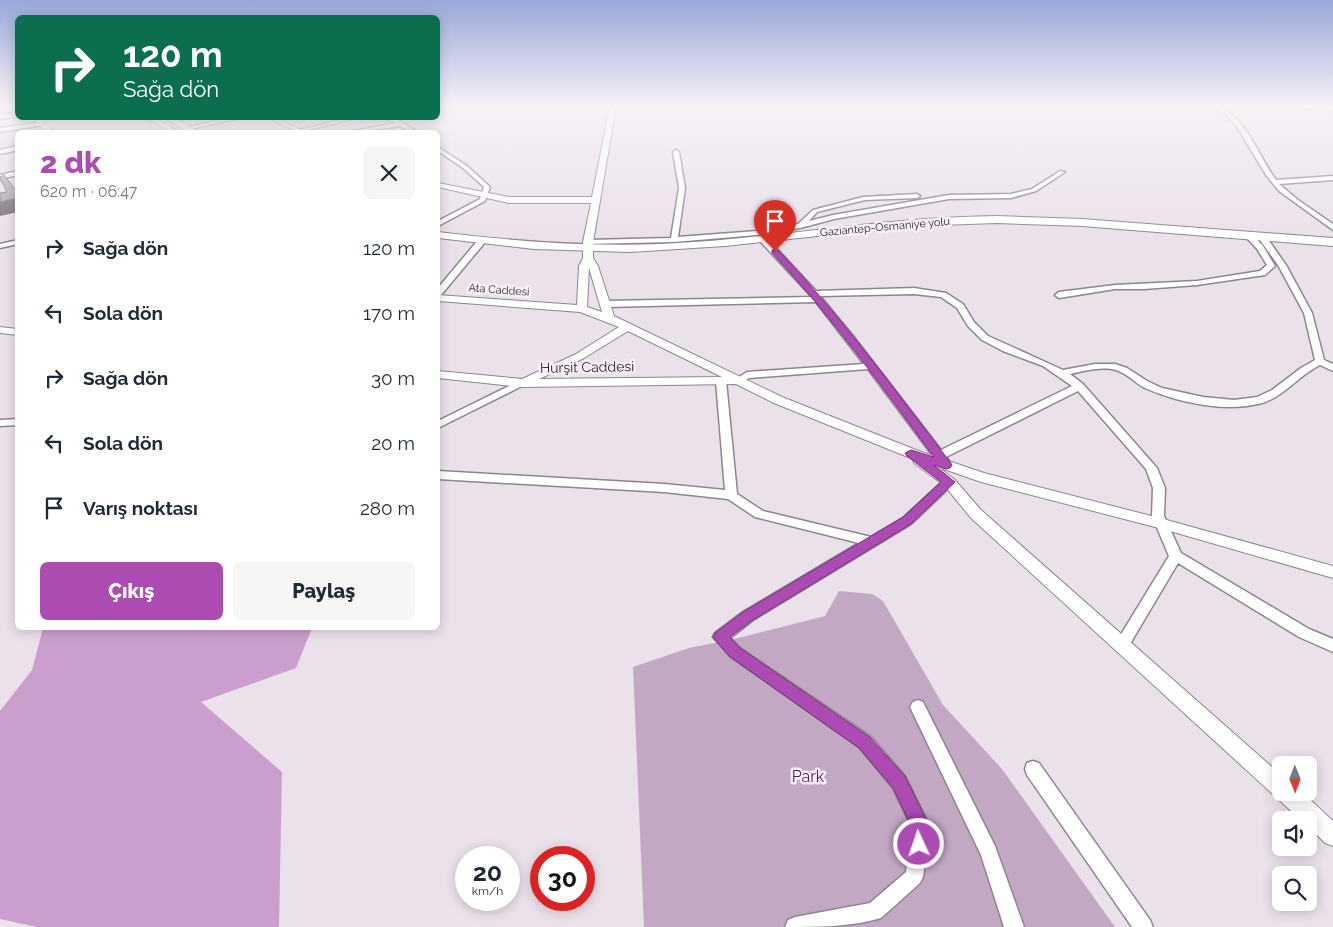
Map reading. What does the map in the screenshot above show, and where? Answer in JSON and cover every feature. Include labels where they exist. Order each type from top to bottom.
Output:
[{"type":"highway","name":"Gaziantep-Osmaniye yolu","points":[[440,235],[482,241],[588,249],[676,246],[940,221],[990,220],[1128,226],[1333,242]]},
{"type":"street","points":[[0,152],[12,149]]},
{"type":"street","points":[[582,306],[584,266],[594,200],[605,149]]},
{"type":"street","points":[[1254,149],[1274,182],[1292,198],[1333,228]]},
{"type":"street","points":[[440,150],[465,167],[486,187],[483,200],[440,223]]},
{"type":"street","points":[[674,240],[682,188],[676,152]]},
{"type":"street","points":[[588,249],[757,233],[800,226],[833,217],[950,197],[1011,196],[1034,190],[1062,172]]},
{"type":"street","points":[[0,177],[15,174]]},
{"type":"street","points":[[1274,182],[1333,178]]},
{"type":"street","points":[[440,185],[484,196],[523,201],[594,200]]},
{"type":"street","points":[[800,226],[815,211],[865,198],[977,193],[973,188]]},
{"type":"street","points":[[1059,295],[1115,287],[1197,283],[1262,273],[1271,266],[1260,248],[1248,235]]},
{"type":"street","points":[[1261,236],[1282,265],[1308,314],[1320,361],[1333,368]]},
{"type":"street","points":[[763,239],[816,296],[871,366],[976,514],[1272,780]]},
{"type":"street","points":[[440,292],[482,241]]},
{"type":"street","points":[[0,246],[15,243]]},
{"type":"street","points":[[588,249],[609,318]]},
{"type":"street","points":[[582,306],[914,291],[943,295],[960,306],[971,324],[985,338],[1006,349],[1046,364],[1079,386],[1151,468],[1159,488],[1158,516],[1176,556],[1304,633],[1333,646]]},
{"type":"street","name":"Ata Caddesi","points":[[440,298],[582,306]]},
{"type":"street","points":[[582,306],[778,400],[945,468],[1163,524],[1333,572]]},
{"type":"street","points":[[440,424],[520,383],[580,356],[627,327]]},
{"type":"street","points":[[0,330],[15,332]]},
{"type":"street","points":[[1062,373],[1099,367],[1115,367],[1125,370],[1144,384],[1170,394],[1216,401],[1248,402],[1260,400],[1320,361]]},
{"type":"street","points":[[738,380],[747,375],[871,366]]},
{"type":"street","name":"Hurşit Caddesi","points":[[440,374],[520,383],[738,380]]},
{"type":"street","points":[[722,381],[731,495]]},
{"type":"street","points":[[795,927],[874,911],[914,876],[921,827],[899,782],[865,742],[735,652],[720,637],[748,616],[907,520],[945,468],[1079,386]]},
{"type":"street","points":[[0,423],[15,422]]},
{"type":"street","points":[[440,475],[664,488],[731,495],[759,514],[873,542]]},
{"type":"street","points":[[1122,645],[1176,556]]},
{"type":"street","points":[[918,707],[988,852],[1014,927]]},
{"type":"street","points":[[1034,769],[1143,927]]},
{"type":"street","points":[[1296,801],[1333,835]]},
{"type":"green space","name":"Park","points":[[839,591],[872,594],[883,601],[943,705],[1002,769],[1115,927],[644,927],[633,667],[689,648],[734,639],[825,616]]},
{"type":"shaded area","points":[[42,630],[311,630],[296,668],[201,702],[282,772],[279,927],[37,927],[0,919],[0,711],[32,670]]},
{"type":"building","points":[[4,175],[15,189],[15,199],[0,202],[0,193],[7,192],[0,177]]},
{"type":"route","points":[[775,251],[809,288],[850,338],[946,465],[911,453],[949,482],[907,520],[748,616],[720,637],[735,652],[865,742],[899,782],[921,827],[919,844]]}]
